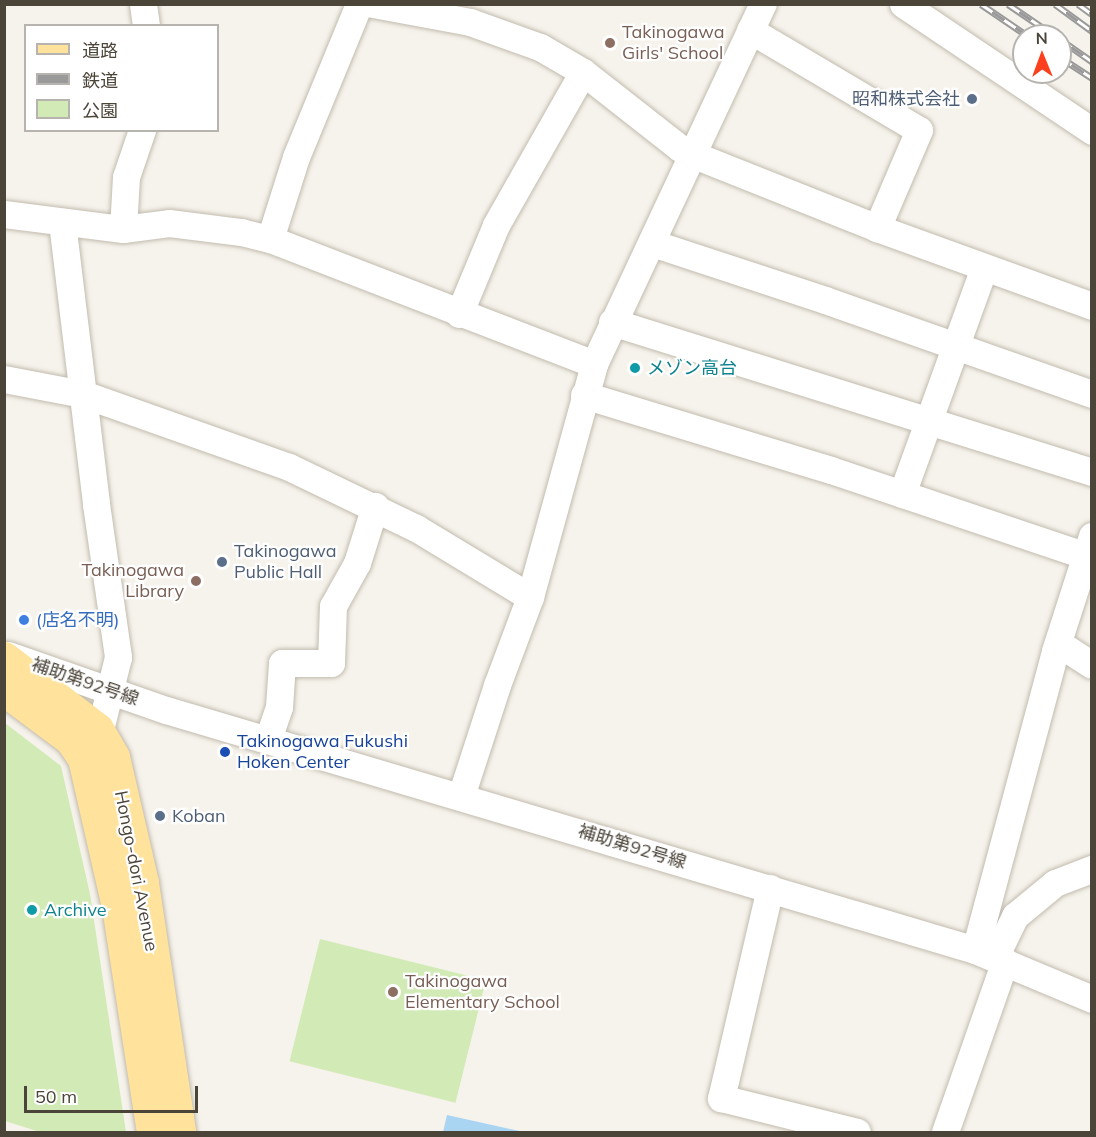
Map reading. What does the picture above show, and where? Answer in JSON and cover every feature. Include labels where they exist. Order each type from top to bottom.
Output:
[{"type":"main road","name":"Hongo-dori Avenue","points":[[4,656],[58,698],[106,708],[105,740],[117,773],[142,883],[179,1132]]},
{"type":"main road","name":"Hongo-dori Avenue","points":[[5,689],[79,747],[93,796],[118,906],[153,1132]]},
{"type":"street","points":[[143,4],[146,24]]},
{"type":"street","points":[[270,239],[296,157],[359,4]]},
{"type":"street","points":[[373,4],[470,22],[540,47],[583,72],[680,148],[694,155],[877,228],[1092,306]]},
{"type":"street","points":[[461,796],[530,597],[594,364],[763,4]]},
{"type":"street","points":[[903,4],[1092,132]]},
{"type":"street","points":[[750,30],[919,130],[877,228]]},
{"type":"street","points":[[459,314],[496,225],[583,72]]},
{"type":"street","points":[[123,229],[126,177],[140,132]]},
{"type":"street","points":[[4,214],[123,229],[169,223],[241,232],[270,239],[459,314],[594,364]]},
{"type":"street","points":[[62,222],[96,504],[118,644],[118,667],[93,768],[93,796]]},
{"type":"street","points":[[652,243],[955,345],[1092,394]]},
{"type":"street","points":[[902,494],[984,268]]},
{"type":"street","points":[[612,322],[1092,472]]},
{"type":"street","points":[[4,379],[83,394],[289,468],[375,506],[530,597]]},
{"type":"street","points":[[584,395],[902,494],[1089,549],[1058,642],[992,956],[945,1132]]},
{"type":"street","points":[[268,740],[279,707],[282,663],[331,663],[333,606],[357,563],[375,506]]},
{"type":"street","points":[[1058,642],[1092,665]]},
{"type":"street","name":"補助第92号線","points":[[4,656],[106,708],[166,710],[461,796],[992,956],[1092,999]]},
{"type":"street","name":"補助第92号線","points":[[5,689],[58,698]]},
{"type":"street","points":[[992,956],[1015,916],[1056,883],[1092,869]]},
{"type":"street","points":[[770,888],[721,1098],[857,1132]]},
{"type":"green space","points":[[5,723],[61,766],[90,894],[126,1132],[40,1132],[5,1121]]},
{"type":"green space","points":[[320,939],[486,980],[455,1103],[290,1061]]},
{"type":"water","points":[[447,1115],[524,1132],[443,1132]]},
{"type":"railway","points":[[981,4],[1012,25]]},
{"type":"railway","points":[[1008,4],[1037,24]]},
{"type":"railway","points":[[1055,4],[1092,31]]},
{"type":"railway","points":[[1078,4],[1092,14]]},
{"type":"railway","points":[[1072,47],[1092,61]]},
{"type":"railway","points":[[1072,65],[1092,78]]},
{"type":"place","name":"Takinogawa Girls' School","points":[[610,43]]},
{"type":"place","name":"昭和株式会社","points":[[972,99]]},
{"type":"place","name":"メゾン高台","points":[[635,368]]},
{"type":"place","name":"Takinogawa Public Hall","points":[[222,562]]},
{"type":"place","name":"Takinogawa Library","points":[[196,581]]},
{"type":"place","name":"(店名不明)","points":[[24,620]]},
{"type":"place","name":"Takinogawa Fukushi Hoken Center","points":[[225,752]]},
{"type":"place","name":"Koban","points":[[160,816]]},
{"type":"place","name":"Archive","points":[[32,910]]},
{"type":"place","name":"Takinogawa Elementary School","points":[[393,992]]}]
